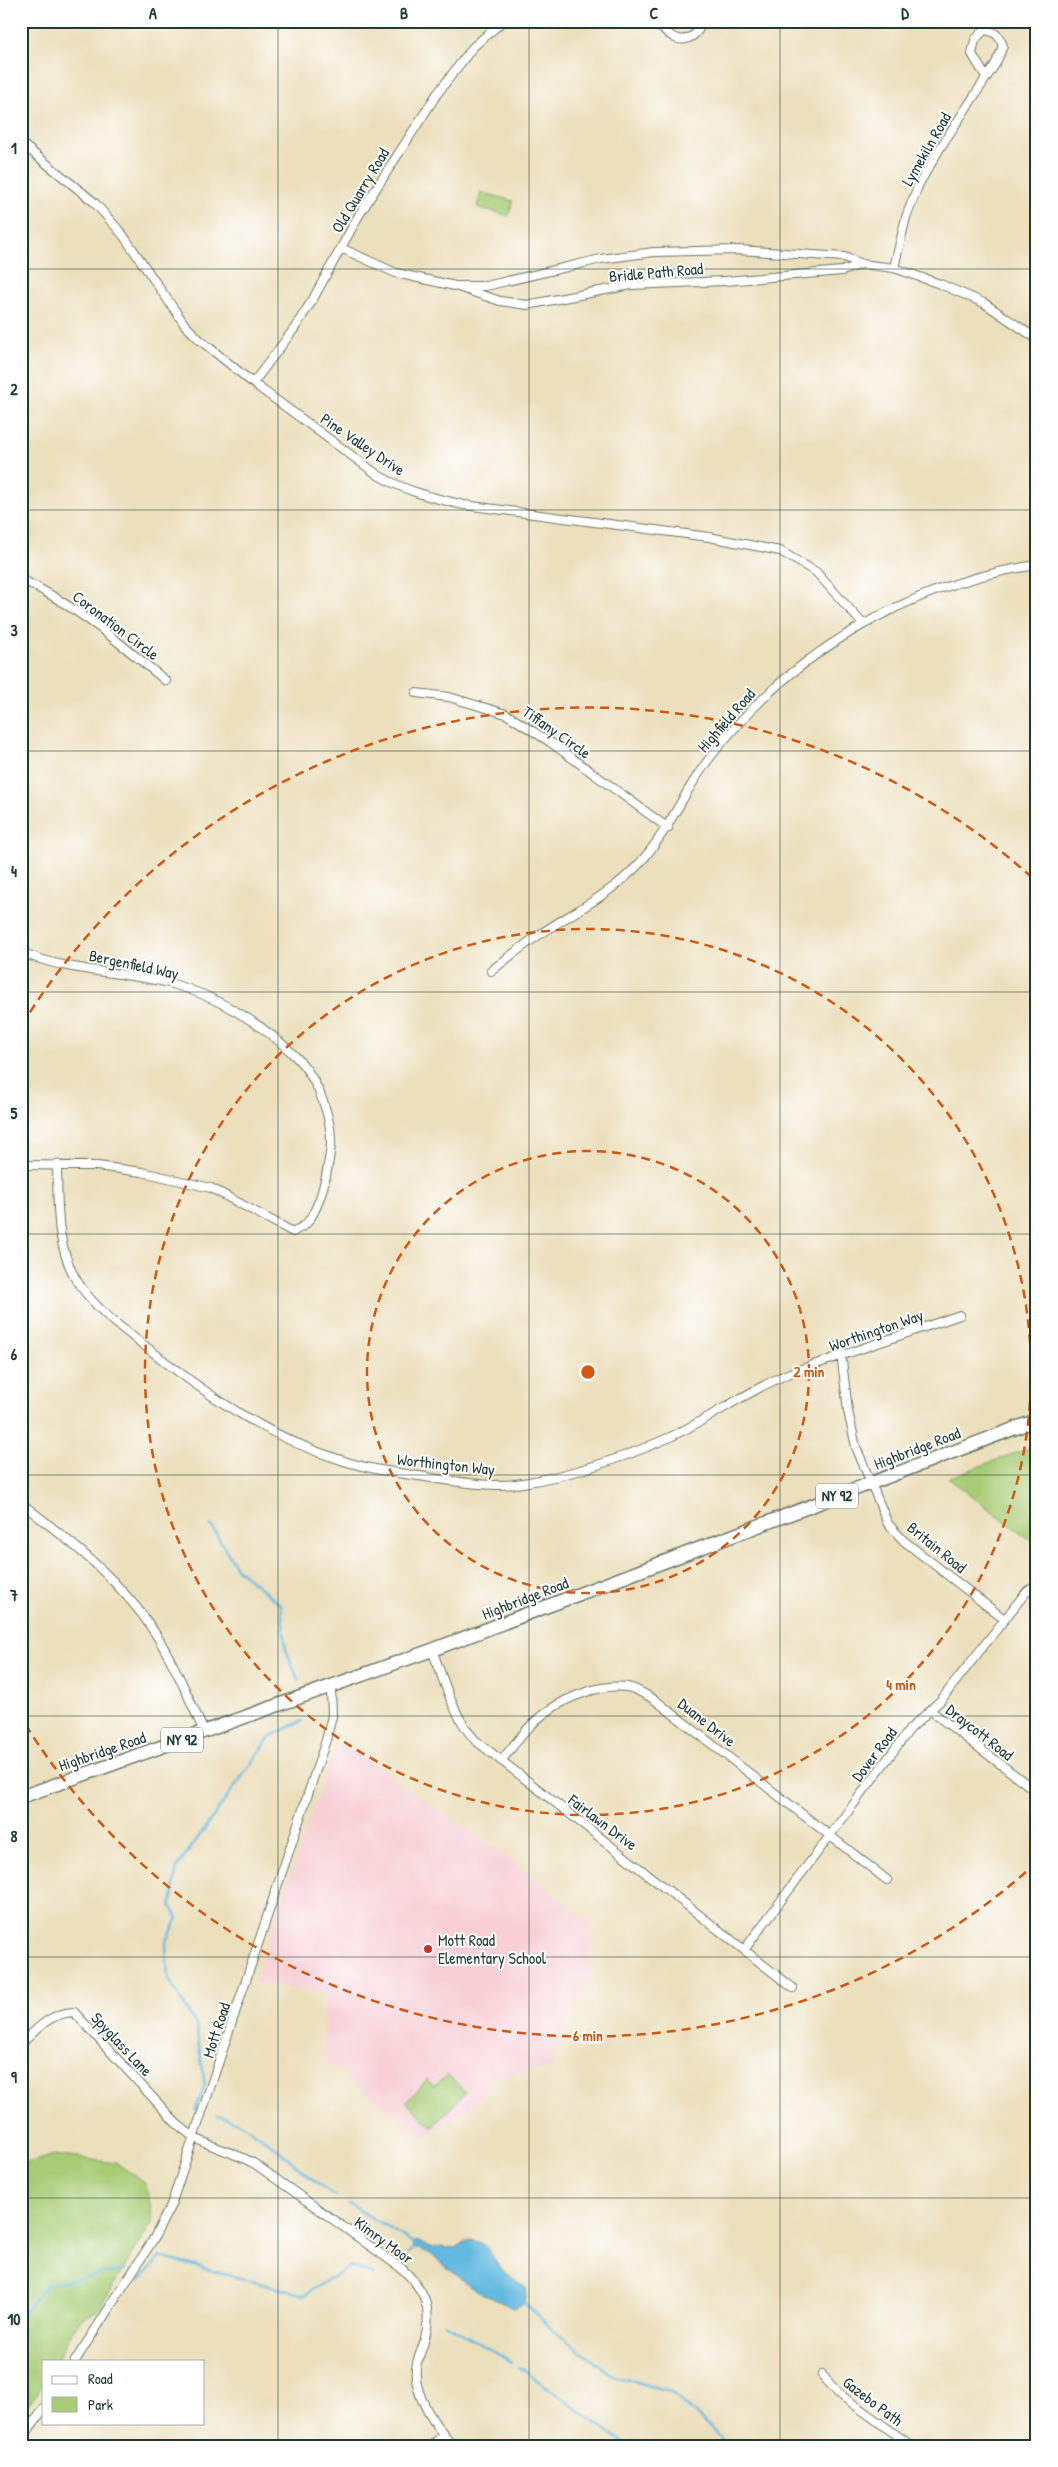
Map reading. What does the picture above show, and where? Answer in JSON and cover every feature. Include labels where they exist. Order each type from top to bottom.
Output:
[{"type":"highway","name":"Highbridge Road","points":[[21,1796],[432,1650],[1037,1420]]},
{"type":"street","name":"Old Quarry Road","points":[[253,383],[304,313],[341,248],[437,94],[473,47],[503,21]]},
{"type":"street","points":[[642,21],[664,25],[670,35],[684,40],[696,34],[700,28],[701,21]]},
{"type":"street","name":"Lymekiln Road","points":[[894,268],[906,217],[919,184],[996,63],[1003,46],[999,36],[993,31],[984,30],[975,40],[972,54],[986,78]]},
{"type":"street","name":"Pine Valley Drive","points":[[21,143],[94,202],[123,235],[185,325],[200,340],[253,383],[378,475],[397,486],[430,497],[464,505],[709,537],[780,551],[816,572],[863,624]]},
{"type":"street","name":"Bridle Path Road","points":[[341,248],[396,273],[455,286],[500,301],[527,305],[631,285],[724,281],[832,271],[862,264]]},
{"type":"street","name":"Bridle Path Road","points":[[455,286],[486,286],[601,259],[654,252],[738,250],[844,257],[862,264],[894,268],[940,284],[984,303],[1037,339]]},
{"type":"street","name":"Highfield Road","points":[[491,971],[534,938],[601,898],[640,863],[668,828],[710,756],[741,720],[768,694],[832,644],[863,624],[924,595],[977,578],[1037,565]]},
{"type":"street","name":"Coronation Circle","points":[[21,579],[70,606],[107,631],[166,680]]},
{"type":"street","name":"Tiffany Circle","points":[[416,693],[449,697],[506,714],[550,742],[668,828]]},
{"type":"street","name":"Bergenfield Way","points":[[21,952],[78,967],[170,983],[221,1004],[263,1028],[299,1060],[322,1096],[333,1139],[325,1186],[306,1224],[294,1232],[211,1188],[142,1172],[97,1166],[57,1164]]},
{"type":"street","points":[[21,1165],[57,1164]]},
{"type":"street","name":"Worthington Way","points":[[57,1164],[61,1241],[66,1259],[90,1299],[109,1318],[189,1381],[239,1414],[280,1436],[342,1461],[387,1471],[450,1481],[511,1484],[550,1479],[668,1438],[764,1384],[960,1315]]},
{"type":"street","name":"Britain Road","points":[[840,1344],[848,1410],[856,1447],[888,1524],[904,1541],[1004,1618]]},
{"type":"street","points":[[21,1503],[109,1576],[135,1605],[178,1672],[204,1732]]},
{"type":"street","name":"Dover Road","points":[[744,1950],[910,1729],[931,1711],[1004,1618],[1027,1591],[1037,1584]]},
{"type":"street","name":"Fairlawn Drive","points":[[432,1650],[465,1729],[500,1761],[793,1988]]},
{"type":"street","name":"Mott Road","points":[[76,2360],[153,2240],[171,2205],[195,2138],[326,1740],[332,1716],[331,1687]]},
{"type":"street","name":"Duane Drive","points":[[500,1761],[526,1730],[547,1711],[590,1691],[627,1687],[640,1691],[655,1700],[887,1880]]},
{"type":"street","name":"Draycott Road","points":[[931,1711],[1037,1792]]},
{"type":"street","name":"Spyglass Lane","points":[[21,2044],[49,2018],[60,2013],[74,2012],[176,2123],[195,2138]]},
{"type":"street","name":"Kimry Moor","points":[[195,2138],[238,2154],[255,2164],[415,2280],[426,2300],[429,2320],[416,2368],[418,2386],[428,2410],[443,2435],[453,2446]]},
{"type":"street","name":"Gazebo Path","points":[[822,2375],[838,2393],[912,2446]]},
{"type":"street","points":[[21,2441],[42,2411]]},
{"type":"street","points":[[431,2446],[443,2435]]},
{"type":"shaded area","name":"Mott Road Elementary School","points":[[335,1745],[355,1752],[508,1858],[591,1923],[590,1976],[554,2049],[553,2067],[490,2078],[478,2102],[425,2138],[324,2059],[324,1993],[254,1982]]},
{"type":"green space","points":[[481,192],[513,201],[509,216],[477,207]]},
{"type":"green space","points":[[1037,1445],[1037,1545],[948,1478]]},
{"type":"green space","points":[[447,2074],[466,2092],[432,2127],[406,2102],[427,2080],[434,2087]]},
{"type":"green space","points":[[54,2155],[116,2163],[146,2183],[153,2221],[99,2309],[79,2321],[57,2360],[42,2360],[42,2383],[40,2388],[33,2399],[21,2410],[21,2165]]},
{"type":"water","points":[[470,2240],[485,2247],[503,2271],[526,2288],[527,2294],[524,2303],[514,2308],[477,2291],[429,2253],[413,2246],[416,2241],[431,2247],[455,2248]]},
{"type":"waterway","points":[[211,1525],[237,1569],[281,1605],[286,1650],[299,1681]]},
{"type":"waterway","points":[[197,2110],[195,2110],[205,2086],[196,2025],[168,1978],[166,1943],[178,1918],[171,1906],[177,1867],[271,1736],[302,1721]]},
{"type":"waterway","points":[[217,2115],[234,2121],[265,2139],[321,2186],[336,2196]]},
{"type":"waterway","points":[[349,2204],[417,2245]]},
{"type":"waterway","points":[[409,2253],[417,2247]]},
{"type":"waterway","points":[[140,2280],[160,2257],[304,2295],[350,2266],[374,2275]]},
{"type":"waterway","points":[[21,2316],[46,2285],[125,2270]]},
{"type":"waterway","points":[[523,2302],[554,2331],[614,2376],[670,2391],[721,2437],[727,2446]]},
{"type":"waterway","points":[[444,2323],[512,2362]]},
{"type":"waterway","points":[[519,2367],[624,2443],[633,2446]]},
{"type":"place","name":"Mott Road Elementary School","points":[[428,1949]]}]
